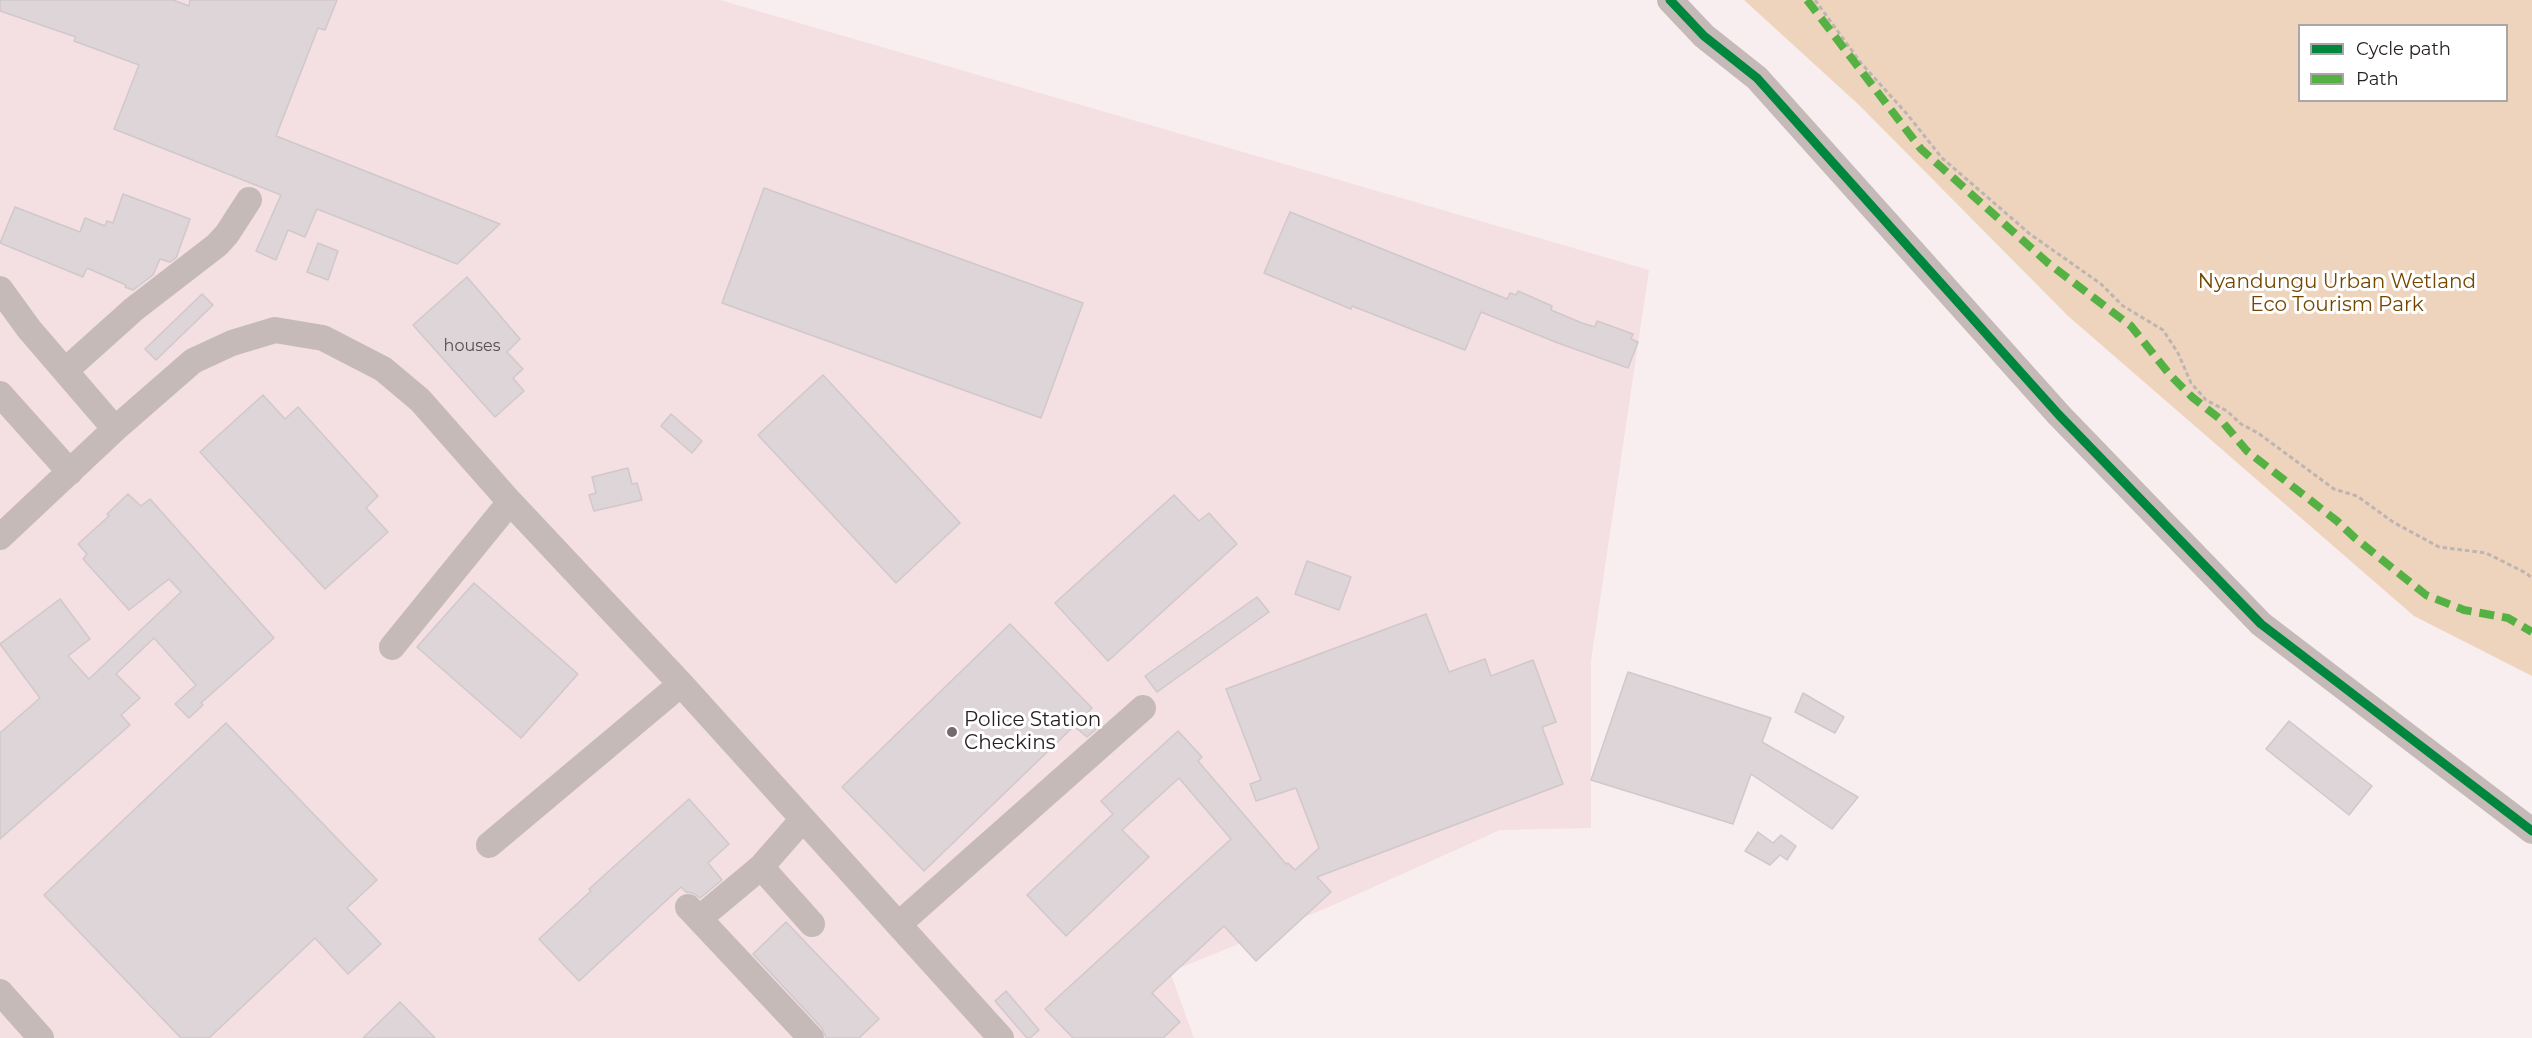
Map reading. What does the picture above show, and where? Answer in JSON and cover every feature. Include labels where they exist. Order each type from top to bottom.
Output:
[{"type":"street","points":[[1670,0],[1704,36],[1757,78],[2059,415],[2261,624],[2532,831]]},
{"type":"street","points":[[66,370],[134,309],[217,244],[227,234],[249,200]]},
{"type":"street","points":[[0,289],[29,329],[115,429]]},
{"type":"street","points":[[0,537],[115,429],[192,361],[232,343],[275,330],[323,338],[383,369],[420,400],[510,502],[681,684],[1001,1038]]},
{"type":"street","points":[[0,394],[69,472]]},
{"type":"street","points":[[392,646],[510,502]]},
{"type":"street","points":[[489,845],[681,684]]},
{"type":"street","points":[[899,924],[1143,708]]},
{"type":"street","points":[[802,819],[761,867],[695,912],[811,1038]]},
{"type":"street","points":[[761,867],[812,924]]},
{"type":"street","points":[[0,992],[41,1038]]},
{"type":"path","points":[[1815,0],[1861,63],[1907,114],[1942,158],[2030,234],[2101,284],[2123,306],[2163,330],[2178,353],[2191,383],[2206,400],[2228,411],[2241,424],[2277,446],[2334,489],[2357,496],[2393,522],[2439,547],[2486,553],[2532,578]]},
{"type":"shaded area","points":[[0,0],[720,0],[1649,270],[1591,661],[1591,828],[1500,830],[1329,907],[1170,972],[1194,1038],[0,1038]]},
{"type":"green space","name":"Nyandungu Urban Wetland Eco Tourism Park","points":[[1744,0],[2532,0],[2532,676],[2414,616],[2068,316],[1859,105]]},
{"type":"building","points":[[0,0],[173,0],[189,6],[190,0],[337,0],[325,30],[318,28],[276,136],[500,224],[457,264],[317,209],[305,237],[288,230],[276,260],[256,251],[281,195],[114,129],[139,65],[74,41],[76,37],[0,11]]},
{"type":"building","points":[[764,188],[1083,303],[1041,418],[722,303]]},
{"type":"building","points":[[123,194],[190,219],[176,258],[170,262],[160,259],[153,275],[133,290],[87,268],[83,277],[0,243],[15,207],[80,232],[85,218],[105,226],[107,221],[113,223]]},
{"type":"building","points":[[1290,212],[1507,299],[1510,293],[1516,295],[1518,291],[1552,306],[1551,310],[1582,323],[1595,327],[1597,321],[1633,334],[1631,339],[1638,342],[1628,368],[1481,312],[1465,350],[1352,306],[1351,309],[1264,273]]},
{"type":"building","points":[[318,243],[338,251],[328,280],[307,272]]},
{"type":"building","points":[[467,277],[520,339],[507,352],[523,369],[513,378],[524,391],[495,417],[413,325]]},
{"type":"building","points":[[202,294],[213,305],[156,360],[145,349]]},
{"type":"building","points":[[823,375],[960,523],[896,583],[758,435]]},
{"type":"building","points":[[263,395],[285,419],[298,407],[378,496],[366,508],[388,532],[325,589],[200,452]]},
{"type":"building","points":[[671,414],[702,441],[692,453],[661,426]]},
{"type":"building","points":[[628,468],[632,484],[637,483],[642,500],[594,511],[589,495],[596,493],[592,477]]},
{"type":"building","points":[[128,494],[141,506],[150,499],[274,638],[201,703],[203,705],[189,718],[175,704],[196,685],[154,638],[116,674],[140,698],[121,715],[130,725],[0,839],[0,733],[40,698],[0,644],[60,599],[90,639],[68,656],[89,679],[181,592],[169,579],[129,610],[83,559],[87,554],[78,544],[109,516],[107,514]]},
{"type":"building","points":[[1174,495],[1199,521],[1209,513],[1237,544],[1108,661],[1055,603]]},
{"type":"building","points":[[1307,561],[1351,577],[1339,610],[1295,594]]},
{"type":"building","points":[[474,583],[578,674],[521,738],[417,647]]},
{"type":"building","points":[[1257,597],[1269,612],[1157,692],[1145,676]]},
{"type":"building","points":[[1426,614],[1449,672],[1485,659],[1491,676],[1533,660],[1556,722],[1542,727],[1563,784],[1317,877],[1331,892],[1256,961],[1224,926],[1152,993],[1180,1022],[1163,1038],[1073,1038],[1045,1009],[1231,839],[1179,778],[1122,830],[1149,857],[1066,936],[1027,895],[1113,814],[1101,801],[1178,731],[1202,757],[1198,761],[1286,864],[1288,863],[1295,870],[1319,848],[1296,788],[1256,801],[1250,784],[1261,780],[1226,689]]},
{"type":"building","points":[[1010,624],[1092,708],[1087,713],[1101,725],[1087,737],[1074,726],[924,871],[842,787]]},
{"type":"building","points":[[1628,672],[1771,718],[1762,742],[1858,797],[1832,829],[1751,774],[1733,824],[1591,780]]},
{"type":"building","points":[[1803,693],[1844,717],[1835,733],[1795,712]]},
{"type":"building","points":[[2289,721],[2372,786],[2349,815],[2266,749]]},
{"type":"building","points":[[226,723],[377,880],[347,908],[381,944],[348,974],[315,938],[209,1038],[181,1038],[44,895]]},
{"type":"building","points":[[689,799],[729,844],[708,863],[722,880],[700,898],[693,893],[686,892],[681,887],[579,981],[539,939],[591,891],[589,889]]},
{"type":"building","points":[[1758,832],[1773,843],[1781,835],[1796,846],[1787,860],[1780,855],[1770,865],[1745,851]]},
{"type":"building","points":[[786,922],[879,1019],[859,1038],[826,1038],[822,1028],[753,954]]},
{"type":"building","points":[[1006,991],[1039,1030],[1030,1038],[1027,1038],[995,1001]]},
{"type":"building","points":[[400,1002],[435,1038],[363,1038]]},
{"type":"marked path","points":[[1807,0],[1921,149],[2048,263],[2131,326],[2170,375],[2192,397],[2220,419],[2247,451],[2337,521],[2426,595],[2464,610],[2508,618],[2532,632]]},
{"type":"cycle path","points":[[1670,0],[1704,36],[1757,78],[2059,415],[2261,624],[2532,831]]},
{"type":"place","name":"Police Station Checkins","points":[[952,732]]}]
